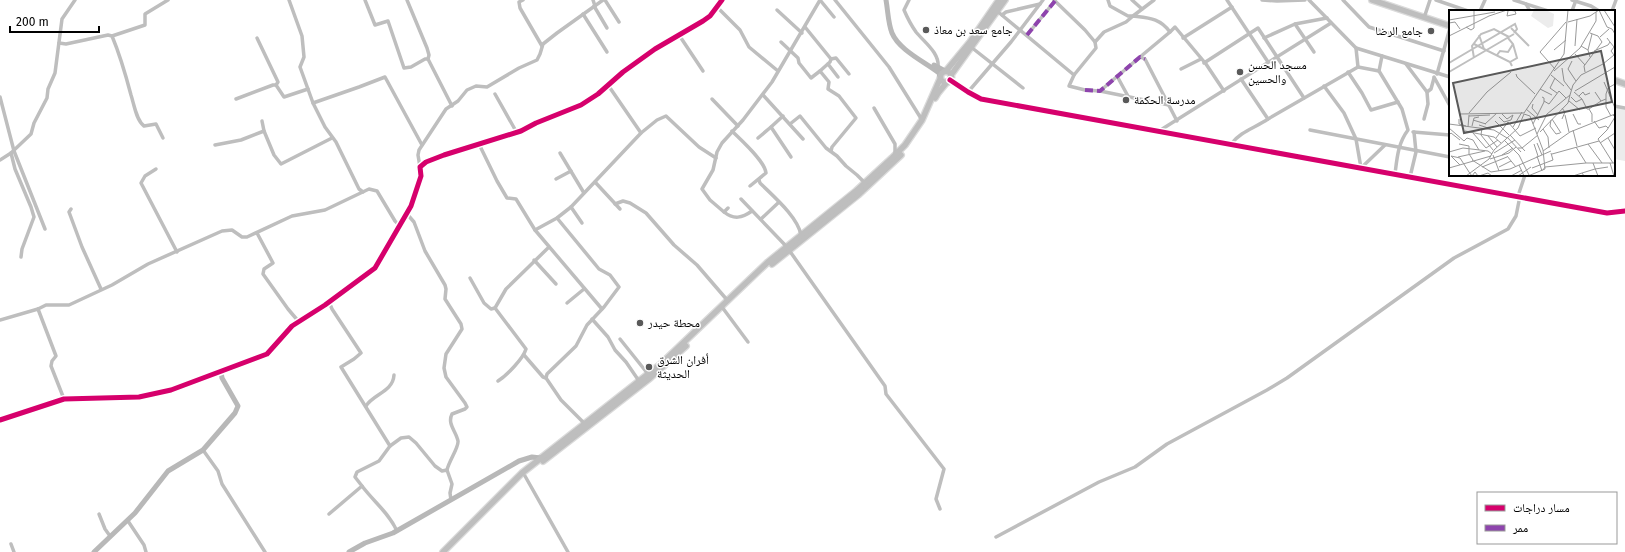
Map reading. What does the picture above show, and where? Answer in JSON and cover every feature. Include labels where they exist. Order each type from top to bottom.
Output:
[{"type":"main road","points":[[723,308],[728,301],[788,248],[894,158],[908,148],[924,122],[938,93],[949,79],[999,0]]},
{"type":"main road","points":[[447,552],[542,459],[662,365],[759,276],[801,235],[858,195],[905,145],[922,120],[941,73],[945,71],[1000,13],[1005,0]]},
{"type":"main road","points":[[1372,0],[1424,17]]},
{"type":"main road","points":[[1383,0],[1449,27]]},
{"type":"main road","points":[[945,71],[949,79]]},
{"type":"main road","points":[[940,78],[944,82],[949,79]]},
{"type":"main road","points":[[1615,80],[1624,85]]},
{"type":"main road","points":[[443,552],[512,484],[584,423],[607,408],[639,381],[662,365]]},
{"type":"street","points":[[0,160],[12,152],[31,134],[34,124],[47,98],[48,89],[56,68],[62,19],[75,0]]},
{"type":"street","points":[[59,44],[66,44],[108,35],[112,36],[145,25],[145,14],[168,0]]},
{"type":"street","points":[[290,0],[301,33],[304,57],[300,68],[313,103],[332,138],[336,142],[359,189],[364,192]]},
{"type":"street","points":[[365,0],[375,25],[388,21],[404,68],[408,69],[425,59],[428,59]]},
{"type":"street","points":[[407,0],[427,48],[429,55],[428,59],[452,106]]},
{"type":"street","points":[[523,0],[519,2],[520,8],[542,46]]},
{"type":"street","points":[[593,0],[607,28]]},
{"type":"street","points":[[0,420],[64,399],[139,397],[171,390],[267,354],[292,326],[329,302],[375,268],[407,214],[418,186],[421,176],[418,155],[422,145],[446,109],[458,101],[469,88],[476,86],[487,87],[519,68],[537,60],[542,46],[557,33],[604,0],[619,22]]},
{"type":"street","points":[[420,167],[434,159],[517,132],[581,105],[598,94],[623,72],[679,34],[710,16],[722,0]]},
{"type":"street","points":[[752,210],[746,215],[738,218],[732,218],[710,200],[702,189],[712,170],[722,143],[738,126],[763,94],[791,52],[819,0],[834,17]]},
{"type":"street","points":[[835,0],[889,67],[922,120]]},
{"type":"street","points":[[886,0],[890,26],[894,38],[903,48],[939,73],[940,78]]},
{"type":"street","points":[[889,0],[892,20],[897,37],[905,45],[938,68],[945,71]]},
{"type":"street","points":[[909,0],[904,10],[916,32],[933,50],[939,64],[938,68]]},
{"type":"street","points":[[968,92],[1043,0]]},
{"type":"street","points":[[1108,0],[1110,6],[1128,16],[1158,21],[1170,32]]},
{"type":"street","points":[[1132,0],[1142,9]]},
{"type":"street","points":[[1095,42],[1104,32],[1126,22],[1154,0]]},
{"type":"street","points":[[1227,0],[1268,62]]},
{"type":"street","points":[[1262,0],[1305,0]]},
{"type":"street","points":[[1309,0],[1356,48],[1449,78]]},
{"type":"street","points":[[1343,0],[1370,27],[1444,51]]},
{"type":"street","points":[[1424,17],[1430,0]]},
{"type":"street","points":[[1436,0],[1465,10]]},
{"type":"street","points":[[1480,10],[1485,0]]},
{"type":"street","points":[[1514,0],[1545,10]]},
{"type":"street","points":[[1572,10],[1575,0],[1597,10]]},
{"type":"street","points":[[1612,10],[1616,0]]},
{"type":"street","points":[[1027,35],[1055,1],[1085,30],[1095,42],[1096,48],[1074,75],[1069,86],[1169,105]]},
{"type":"street","points":[[1000,13],[1040,4]]},
{"type":"street","points":[[1526,4],[1529,10]]},
{"type":"street","points":[[717,7],[740,30],[749,47],[778,71]]},
{"type":"street","points":[[1183,38],[1232,7]]},
{"type":"street","points":[[777,10],[802,33]]},
{"type":"street","points":[[1000,13],[1074,75]]},
{"type":"street","points":[[583,14],[607,52]]},
{"type":"street","points":[[1264,38],[1295,24],[1327,18]]},
{"type":"street","points":[[1159,131],[1331,23]]},
{"type":"street","points":[[1295,24],[1314,52]]},
{"type":"street","points":[[805,27],[831,59]]},
{"type":"street","points":[[1100,91],[1175,27],[1203,61],[1224,90]]},
{"type":"street","points":[[1181,68],[1203,61],[1249,32],[1258,28],[1304,98]]},
{"type":"street","points":[[1427,92],[1431,89],[1449,31]]},
{"type":"street","points":[[679,34],[702,70]]},
{"type":"street","points":[[112,36],[131,96],[132,106],[140,123],[144,126],[156,124],[163,138]]},
{"type":"street","points":[[257,38],[278,82],[276,85],[284,97],[308,89]]},
{"type":"street","points":[[781,42],[798,58],[799,63],[811,78],[828,64],[831,59]]},
{"type":"street","points":[[971,44],[992,64],[1022,88]]},
{"type":"street","points":[[1356,48],[1358,67]]},
{"type":"street","points":[[1382,56],[1379,71],[1402,109],[1408,130]]},
{"type":"street","points":[[1140,57],[1145,59],[1177,121]]},
{"type":"street","points":[[831,59],[836,58],[849,74]]},
{"type":"street","points":[[1405,63],[1427,92],[1428,104],[1424,119]]},
{"type":"street","points":[[828,64],[838,78]]},
{"type":"street","points":[[1231,144],[1238,135],[1258,126],[1358,67],[1379,71]]},
{"type":"street","points":[[820,71],[829,82],[828,89],[823,93]]},
{"type":"street","points":[[1348,72],[1371,110],[1398,102]]},
{"type":"street","points":[[1117,76],[1129,98]]},
{"type":"street","points":[[313,103],[359,88],[385,77],[422,145]]},
{"type":"street","points":[[1434,78],[1449,104]]},
{"type":"street","points":[[949,79],[981,99],[1607,212],[1625,211]]},
{"type":"street","points":[[1241,79],[1268,119]]},
{"type":"street","points":[[236,99],[276,85]]},
{"type":"street","points":[[608,86],[641,133]]},
{"type":"street","points":[[1324,86],[1344,113],[1356,140],[1362,168]]},
{"type":"street","points":[[828,89],[839,96],[856,118],[832,147],[831,151]]},
{"type":"street","points":[[496,94],[517,132]]},
{"type":"street","points":[[763,94],[803,138]]},
{"type":"street","points":[[0,97],[15,169],[34,217],[22,249],[21,257]]},
{"type":"street","points":[[712,99],[738,126]]},
{"type":"street","points":[[1615,106],[1625,108]]},
{"type":"street","points":[[874,108],[895,144],[894,158]]},
{"type":"street","points":[[535,230],[557,218],[571,207],[641,133],[657,120],[666,116],[699,147],[716,158]]},
{"type":"street","points":[[758,138],[783,116]]},
{"type":"street","points":[[790,124],[800,116],[822,144],[865,183]]},
{"type":"street","points":[[262,121],[264,131],[274,155],[281,164],[332,138]]},
{"type":"street","points":[[771,127],[790,157]]},
{"type":"street","points":[[1310,130],[1416,152],[1449,157]]},
{"type":"street","points":[[1408,130],[1414,132],[1449,135]]},
{"type":"street","points":[[1394,174],[1399,148],[1403,137],[1408,130]]},
{"type":"street","points":[[215,145],[241,140],[264,131]]},
{"type":"street","points":[[732,131],[766,170],[766,173],[750,186]]},
{"type":"street","points":[[1410,177],[1416,152],[1414,132]]},
{"type":"street","points":[[479,144],[507,198],[516,199],[535,230],[602,309]]},
{"type":"street","points":[[1362,168],[1385,145]]},
{"type":"street","points":[[12,152],[45,229]]},
{"type":"street","points":[[560,153],[584,193]]},
{"type":"street","points":[[156,169],[143,178],[141,182],[177,252]]},
{"type":"street","points":[[556,179],[571,171]]},
{"type":"street","points":[[996,537],[1099,482],[1135,467],[1166,444],[1268,390],[1287,378],[1454,258],[1508,229],[1516,216],[1519,196],[1525,176]]},
{"type":"street","points":[[759,180],[792,217],[801,235]]},
{"type":"street","points":[[595,182],[620,209]]},
{"type":"street","points":[[0,320],[49,305],[69,305],[112,285],[148,264],[226,230],[234,230],[242,237],[257,233],[292,216],[325,210],[371,189],[378,191],[395,221],[400,226]]},
{"type":"street","points":[[741,199],[788,248],[885,386],[886,394],[944,469],[936,498],[940,508]]},
{"type":"street","points":[[615,204],[623,201],[630,203],[646,213],[674,246],[697,265],[728,301]]},
{"type":"street","points":[[761,219],[778,202]]},
{"type":"street","points":[[571,207],[582,223]]},
{"type":"street","points":[[724,212],[728,208]]},
{"type":"street","points":[[71,210],[69,212],[82,247],[101,289]]},
{"type":"street","points":[[407,214],[414,222],[425,251],[445,285],[445,299],[462,324],[462,329],[446,354],[444,368],[446,377],[467,407],[452,414],[450,417],[451,426],[458,440],[458,445],[448,463],[447,470],[452,484],[450,493],[451,500]]},
{"type":"street","points":[[546,378],[547,374],[576,346],[583,330],[619,289],[619,286],[610,275],[599,269],[557,218]]},
{"type":"street","points":[[257,233],[272,263],[264,269],[263,274],[299,322]]},
{"type":"street","points":[[495,308],[506,289],[549,247]]},
{"type":"street","points":[[534,260],[556,284]]},
{"type":"street","points":[[470,278],[484,303],[491,309],[495,308],[526,347],[524,355],[508,374],[498,381]]},
{"type":"street","points":[[567,303],[584,289]]},
{"type":"street","points":[[329,302],[349,336],[361,351],[360,354],[354,359],[341,367],[390,446]]},
{"type":"street","points":[[723,308],[748,342]]},
{"type":"street","points":[[38,309],[56,356],[52,361],[51,366],[64,399]]},
{"type":"street","points":[[592,319],[608,337],[615,350],[639,381]]},
{"type":"street","points":[[620,339],[648,374]]},
{"type":"street","points":[[524,355],[543,377],[546,378],[561,400],[584,423]]},
{"type":"street","points":[[94,552],[128,520],[168,471],[203,450],[235,413],[238,406],[222,378],[221,372]]},
{"type":"street","points":[[366,406],[375,397],[388,389],[394,375]]},
{"type":"street","points":[[397,531],[392,519],[376,504],[355,478],[357,472],[378,461],[390,446],[401,438],[409,437],[416,443],[435,466],[442,471],[447,470]]},
{"type":"street","points":[[203,450],[218,470],[222,484],[265,552]]},
{"type":"street","points":[[350,552],[365,543],[397,531],[523,459],[532,457],[542,459]]},
{"type":"street","points":[[525,476],[568,552]]},
{"type":"street","points":[[329,514],[362,486]]},
{"type":"street","points":[[99,514],[105,529],[110,536]]},
{"type":"street","points":[[128,520],[144,545],[146,552]]},
{"type":"street","points":[[11,544],[14,552]]},
{"type":"shaded area","points":[[1615,106],[1625,109],[1625,161],[1615,159]]},
{"type":"marked path","points":[[1027,35],[1055,1]]},
{"type":"marked path","points":[[1085,90],[1100,91],[1140,57],[1145,59]]},
{"type":"cycle path","points":[[0,420],[64,399],[139,397],[171,390],[267,354],[292,326],[325,305],[375,268],[411,206],[421,176],[420,167],[426,162],[521,131],[536,123],[581,105],[598,94],[623,72],[655,49],[710,16],[722,0]]},
{"type":"cycle path","points":[[950,80],[981,99],[1607,213],[1625,211]]},
{"type":"place","name":"جامع سعد بن معاذ","points":[[926,30]]},
{"type":"place","name":"جامع الرضا","points":[[1431,31]]},
{"type":"place","name":"مسجد الحسن والحسين","points":[[1240,72]]},
{"type":"place","name":"مدرسة الحكمة","points":[[1126,100]]},
{"type":"place","name":"محطة حيدر","points":[[640,323]]},
{"type":"place","name":"أفران الشرق الحديثة","points":[[649,367]]}]
